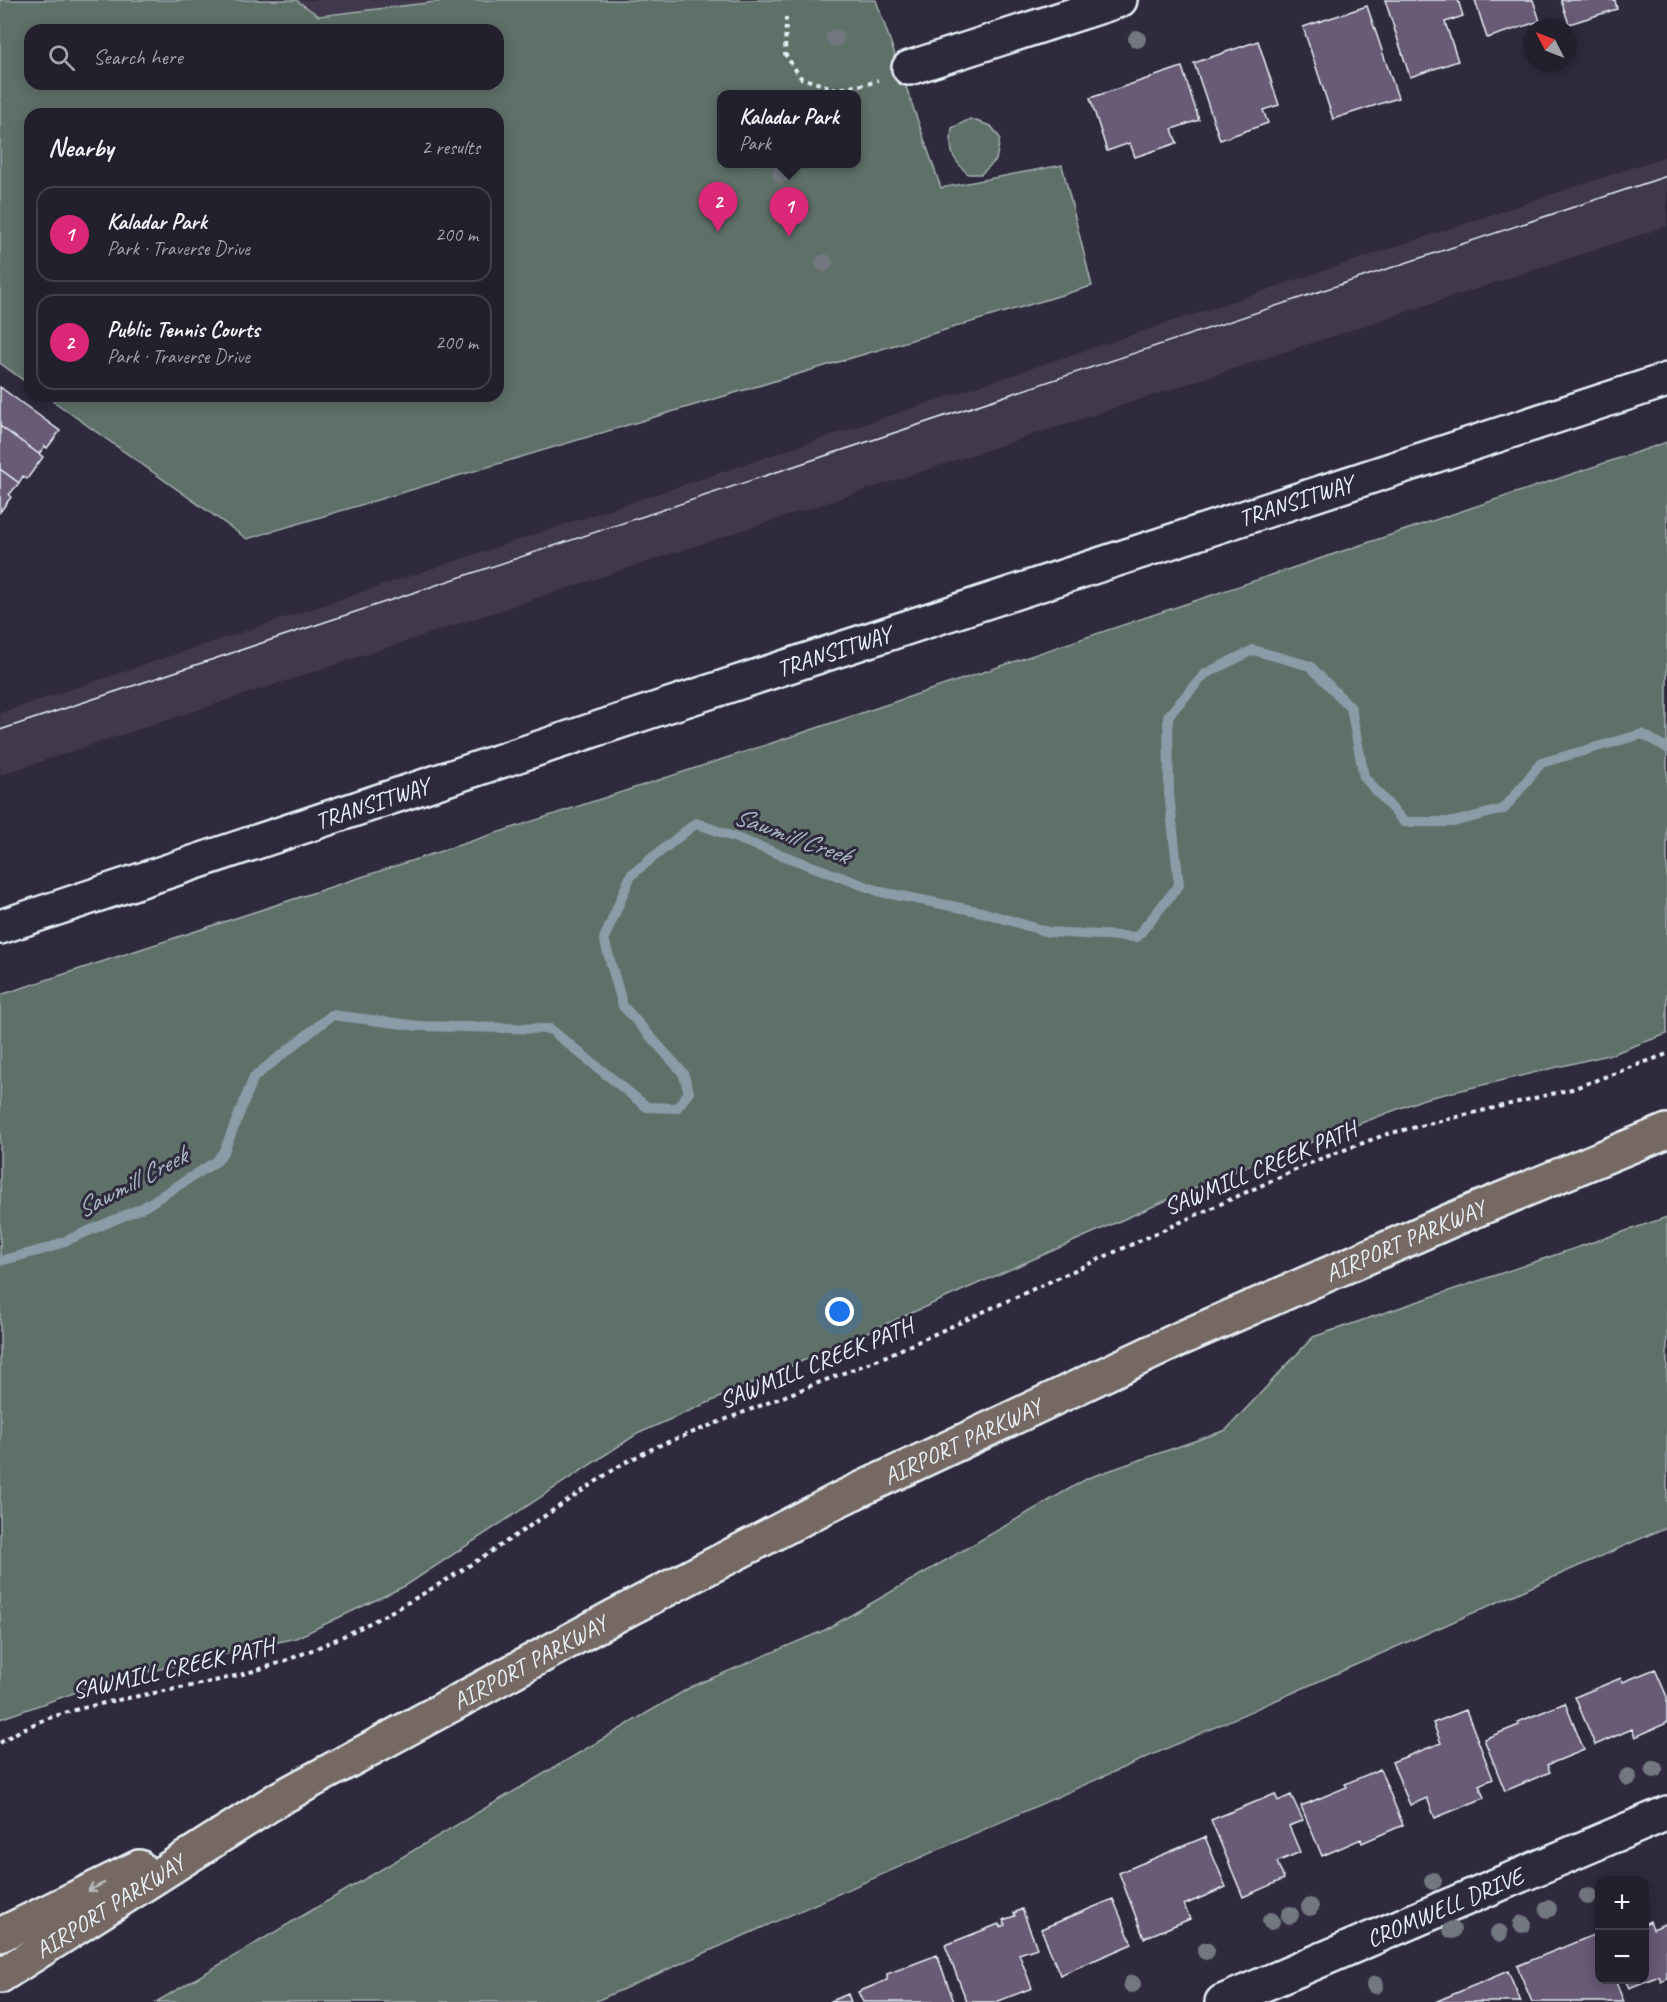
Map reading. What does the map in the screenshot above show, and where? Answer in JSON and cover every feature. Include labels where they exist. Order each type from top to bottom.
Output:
[{"type":"highway","name":"AIRPORT PARKWAY","points":[[0,1935],[280,1798],[604,1622],[840,1499],[1184,1337],[1444,1224],[1667,1131]]},
{"type":"highway","name":"AIRPORT PARKWAY","points":[[0,1976],[280,1798]]},
{"type":"street","points":[[909,68],[1120,0]]},
{"type":"street","name":"TRANSITWAY","points":[[0,927],[666,706],[1667,380]]},
{"type":"street","name":"CROMWELL DRIVE","points":[[1222,2002],[1667,1813]]},
{"type":"path","points":[[786,17],[785,54],[801,78],[836,88],[868,84],[909,68]]},
{"type":"path","name":"SAWMILL CREEK PATH","points":[[0,1743],[29,1726],[72,1710],[247,1674],[322,1646],[427,1594],[624,1463],[658,1446],[884,1357],[1315,1161],[1387,1134],[1572,1089],[1667,1054]]},
{"type":"shaded area","points":[[296,0],[452,0],[318,16]]},
{"type":"shaded area","points":[[1667,156],[1667,226],[0,775],[0,713]]},
{"type":"green space","points":[[0,0],[296,0],[319,16],[452,0],[876,0],[941,188],[1062,165],[1092,286],[247,539],[54,402],[504,402],[504,108],[24,108],[24,381],[0,363]]},
{"type":"green space","points":[[970,119],[991,126],[1000,138],[996,160],[981,174],[968,174],[958,163],[951,148],[952,128]]},
{"type":"green space","points":[[1667,442],[1667,1034],[1612,1054],[1424,1099],[1215,1179],[637,1434],[405,1586],[296,1638],[108,1681],[0,1719],[0,995],[775,742]]},
{"type":"green space","points":[[1667,1217],[1667,1527],[594,2002],[156,2002],[691,1687],[825,1630],[1088,1478],[1226,1430],[1313,1337]]},
{"type":"building","points":[[1385,0],[1458,0],[1463,16],[1445,22],[1458,61],[1410,77]]},
{"type":"building","points":[[1475,0],[1533,0],[1539,18],[1523,18],[1523,26],[1487,38]]},
{"type":"building","points":[[1561,0],[1615,0],[1617,9],[1577,22],[1577,18],[1567,18]]},
{"type":"building","points":[[1367,6],[1398,98],[1333,119],[1303,27]]},
{"type":"building","points":[[1258,41],[1279,105],[1263,110],[1268,123],[1220,140],[1194,63]]},
{"type":"building","points":[[1182,67],[1199,120],[1172,129],[1177,143],[1135,157],[1130,143],[1107,151],[1090,98]]},
{"type":"building","points":[[0,387],[60,431],[47,448],[45,446],[39,454],[0,426]]},
{"type":"building","points":[[0,426],[43,457],[27,479],[23,476],[19,483],[0,469]]},
{"type":"building","points":[[0,469],[19,483],[0,512]]},
{"type":"building","points":[[1655,1669],[1667,1697],[1667,1723],[1635,1737],[1632,1729],[1595,1745],[1575,1697],[1621,1678],[1623,1682]]},
{"type":"building","points":[[1565,1703],[1584,1750],[1547,1765],[1550,1772],[1505,1791],[1484,1739]]},
{"type":"building","points":[[1466,1710],[1493,1779],[1479,1785],[1484,1798],[1435,1818],[1427,1798],[1410,1805],[1392,1762],[1441,1743],[1433,1723]]},
{"type":"building","points":[[1380,1769],[1403,1825],[1362,1843],[1361,1839],[1322,1856],[1301,1806],[1347,1787],[1345,1784]]},
{"type":"building","points":[[1275,1794],[1278,1801],[1291,1795],[1303,1820],[1289,1826],[1300,1852],[1277,1862],[1284,1879],[1243,1897],[1211,1820]]},
{"type":"building","points":[[1205,1837],[1226,1887],[1184,1905],[1190,1919],[1144,1938],[1119,1873]]},
{"type":"building","points":[[1113,1899],[1132,1944],[1060,1975],[1041,1929]]},
{"type":"building","points":[[1022,1909],[1037,1948],[1019,1954],[1032,1988],[996,2002],[967,2002],[945,1945],[999,1924],[1001,1927],[1005,1925],[1003,1920],[1015,1916],[1014,1913]]},
{"type":"building","points":[[1649,1922],[1653,1929],[1667,1923],[1667,1978],[1661,1981],[1659,1976],[1649,1980]]},
{"type":"building","points":[[1595,1934],[1595,1984],[1617,1984],[1624,2002],[1532,2002],[1517,1966]]},
{"type":"building","points":[[937,1955],[954,2002],[863,2002],[858,1992],[887,1980],[887,1974]]},
{"type":"building","points":[[1508,1971],[1521,2002],[1435,2002]]},
{"type":"building","points":[[1627,1984],[1639,1984],[1629,1988]]},
{"type":"building","points":[[848,1994],[851,2002],[828,2002]]},
{"type":"waterway","name":"Sawmill Creek","points":[[0,1261],[49,1248],[144,1207],[217,1161],[225,1149],[254,1077],[332,1015],[419,1026],[550,1029],[647,1107],[677,1108],[689,1092],[683,1073],[623,1006],[604,939],[631,875],[696,823],[881,892],[982,912],[1048,932],[1137,937],[1179,885],[1169,793],[1168,716],[1205,674],[1253,650],[1310,666],[1351,708],[1364,777],[1404,822],[1453,822],[1504,809],[1541,763],[1642,734],[1667,748]]},
{"type":"tram line","points":[[0,730],[1667,176]]},
{"type":"place","name":"Public Tennis Courts","points":[[718,232]]},
{"type":"place","name":"Kaladar Park","points":[[789,237]]}]
